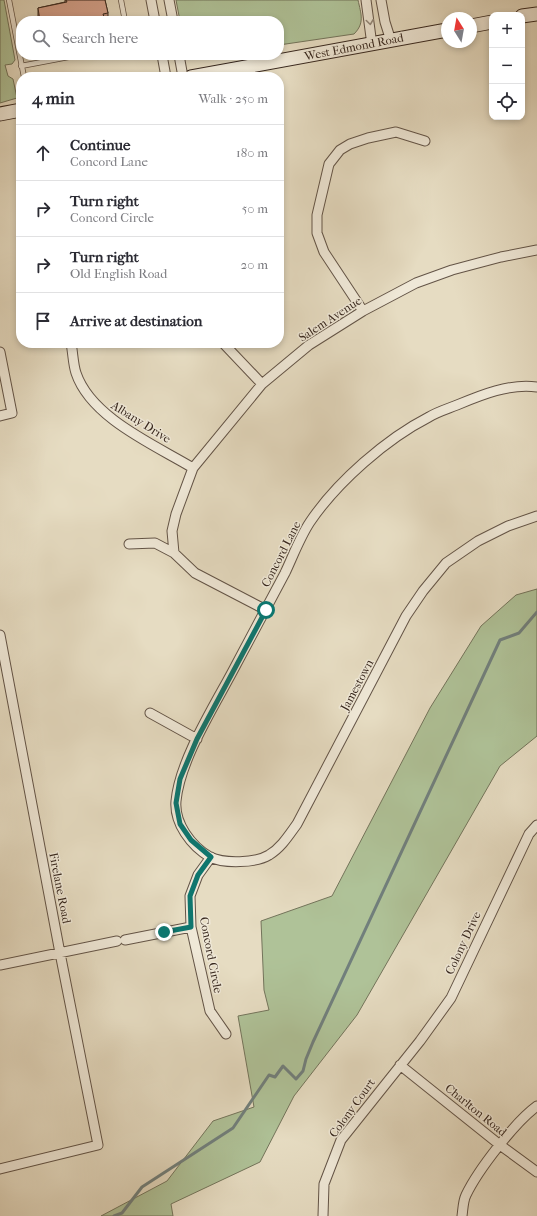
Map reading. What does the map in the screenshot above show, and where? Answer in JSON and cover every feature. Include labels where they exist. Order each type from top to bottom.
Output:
[{"type":"main road","points":[[525,16],[537,14]]},
{"type":"main road","points":[[477,25],[489,23]]},
{"type":"main road","name":"West Edmond Road","points":[[219,72],[441,31]]},
{"type":"main road","points":[[0,114],[16,111]]},
{"type":"street","points":[[151,0],[154,16]]},
{"type":"street","points":[[169,0],[172,16]]},
{"type":"street","points":[[366,0],[372,45]]},
{"type":"street","points":[[381,0],[391,41]]},
{"type":"street","points":[[163,60],[165,72]]},
{"type":"street","points":[[180,60],[182,72]]},
{"type":"street","points":[[362,311],[324,252],[317,233],[317,215],[329,164],[340,150],[350,144],[368,138],[396,132],[425,141]]},
{"type":"street","name":"Salem Avenue","points":[[174,553],[172,531],[176,514],[193,468],[262,384],[309,345],[362,311],[416,283],[452,270],[501,257],[537,250]]},
{"type":"street","name":"Albany Drive","points":[[72,348],[76,374],[88,397],[102,412],[193,468]]},
{"type":"street","points":[[228,348],[262,384]]},
{"type":"street","points":[[0,352],[12,414],[0,416]]},
{"type":"street","name":"Concord Lane","points":[[211,857],[191,840],[180,824],[176,803],[180,779],[197,739],[266,610],[310,522],[346,480],[385,445],[428,417],[507,388],[527,386],[537,387]]},
{"type":"street","name":"Jamestown","points":[[211,857],[231,862],[250,860],[268,856],[279,848],[297,824],[406,616],[423,591],[446,563],[478,541],[508,526],[537,516]]},
{"type":"street","points":[[129,544],[155,543],[174,553],[195,573],[266,610]]},
{"type":"street","name":"Firelane Road","points":[[0,635],[98,1145],[0,1169]]},
{"type":"street","points":[[150,713],[197,739]]},
{"type":"street","name":"Colony Drive","points":[[400,1065],[420,1042],[451,998],[529,834],[537,825]]},
{"type":"street","name":"Concord Circle","points":[[211,857],[198,875],[190,896],[191,927],[210,1011],[226,1034]]},
{"type":"street","points":[[0,965],[191,927]]},
{"type":"street","name":"Charlton Road","points":[[400,1065],[500,1145],[537,1172]]},
{"type":"street","name":"Colony Court","points":[[323,1216],[324,1184],[341,1140],[400,1065]]},
{"type":"street","points":[[462,1216],[465,1196],[500,1145],[527,1113],[537,1106]]},
{"type":"lane","points":[[9,0],[16,36]]},
{"type":"lane","points":[[121,0],[124,16]]},
{"type":"lane","points":[[21,60],[23,72]]},
{"type":"lane","points":[[22,66],[53,60]]},
{"type":"green space","points":[[0,0],[4,0],[15,60],[12,64],[5,65],[8,76],[13,79],[16,98],[0,103]]},
{"type":"green space","points":[[176,0],[358,0],[361,22],[354,34],[284,44],[284,16],[179,16]]},
{"type":"green space","points":[[537,589],[537,736],[500,766],[357,1015],[294,1096],[260,1162],[171,1204],[173,1216],[101,1216],[167,1181],[213,1121],[254,1107],[238,1016],[269,1010],[264,990],[261,921],[332,896],[430,708],[481,626],[516,595]]},
{"type":"building","points":[[66,0],[105,0],[108,13],[103,14],[104,16],[39,16],[38,8],[67,2]]},
{"type":"waterway","points":[[114,1216],[122,1213],[142,1187],[233,1128],[269,1075],[275,1077],[283,1066],[296,1079],[303,1071],[313,1042],[500,640],[519,633],[537,612]]},
{"type":"route","points":[[164,932],[191,927],[190,896],[198,875],[211,857],[191,840],[180,824],[176,803],[180,779],[197,739],[266,610]]}]
